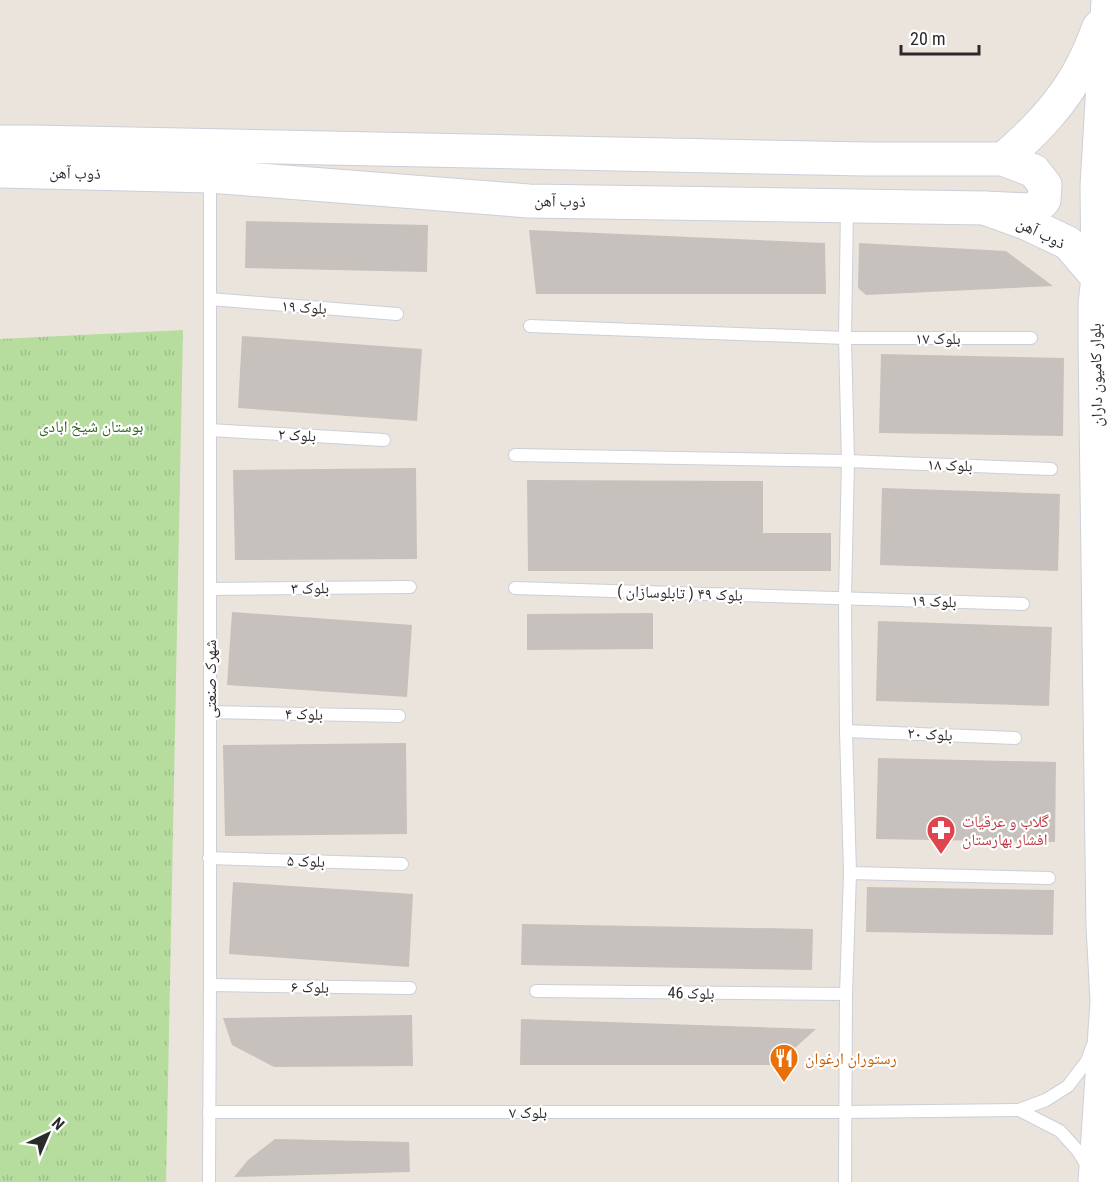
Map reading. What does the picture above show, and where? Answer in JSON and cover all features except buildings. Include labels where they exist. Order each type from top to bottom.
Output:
[{"type":"main road","points":[[984,208],[1028,210],[1036,208],[1044,200],[1045,185],[1034,171],[1003,159],[1027,139],[1053,111],[1082,66],[1108,3]]},
{"type":"main road","name":"بلوار کامیون داران","points":[[1095,1180],[1107,1001],[1103,926],[1095,304],[1098,278],[1097,186],[1108,3]]},
{"type":"main road","name":"ذوب آهن","points":[[0,142],[1003,159]]},
{"type":"main road","name":"ذوب آهن","points":[[0,171],[210,176],[529,201],[984,208],[1026,223],[1068,243],[1098,278]]},
{"type":"lane","name":"شهرک صنعتی","points":[[209,1182],[210,176]]},
{"type":"lane","points":[[845,1182],[846,994],[850,873],[845,598],[848,461],[845,338],[847,207]]},
{"type":"lane","name":"بلوک ۱۹","points":[[210,299],[397,314]]},
{"type":"lane","name":"بلوک ۱۷","points":[[530,326],[845,338],[1031,338]]},
{"type":"lane","name":"بلوک ۲","points":[[210,430],[384,440]]},
{"type":"lane","name":"بلوک ۱۸","points":[[515,455],[848,461],[1051,469]]},
{"type":"lane","name":"بلوک ۳","points":[[210,589],[411,587]]},
{"type":"lane","name":"بلوک ۴۹ ( تابلوسازان )","points":[[514,588],[845,598]]},
{"type":"lane","name":"بلوک ۱۹","points":[[845,598],[1023,604]]},
{"type":"lane","name":"بلوک ۴","points":[[210,712],[399,716]]},
{"type":"lane","name":"بلوک ۲۰","points":[[846,730],[1015,738]]},
{"type":"lane","name":"بلوک ۵","points":[[209,858],[402,864]]},
{"type":"lane","points":[[850,873],[1049,878]]},
{"type":"lane","name":"بلوک ۶","points":[[210,985],[410,988]]},
{"type":"lane","name":"بلوک 46","points":[[536,991],[846,994]]},
{"type":"lane","points":[[1018,1110],[1046,1100],[1068,1086],[1087,1061],[1107,1001]]},
{"type":"lane","points":[[1018,1110],[1060,1131],[1078,1151],[1095,1180]]},
{"type":"lane","name":"بلوک ۷","points":[[209,1112],[1018,1110]]},
{"type":"green space","name":"بوستان شیخ ابادی","points":[[183,330],[166,1182],[0,1182],[0,339]]},
{"type":"place","name":"گلاب و عرقیات افشار بهارستان","points":[[941,856]]},
{"type":"place","name":"رستوران ارغوان","points":[[784,1084]]}]
